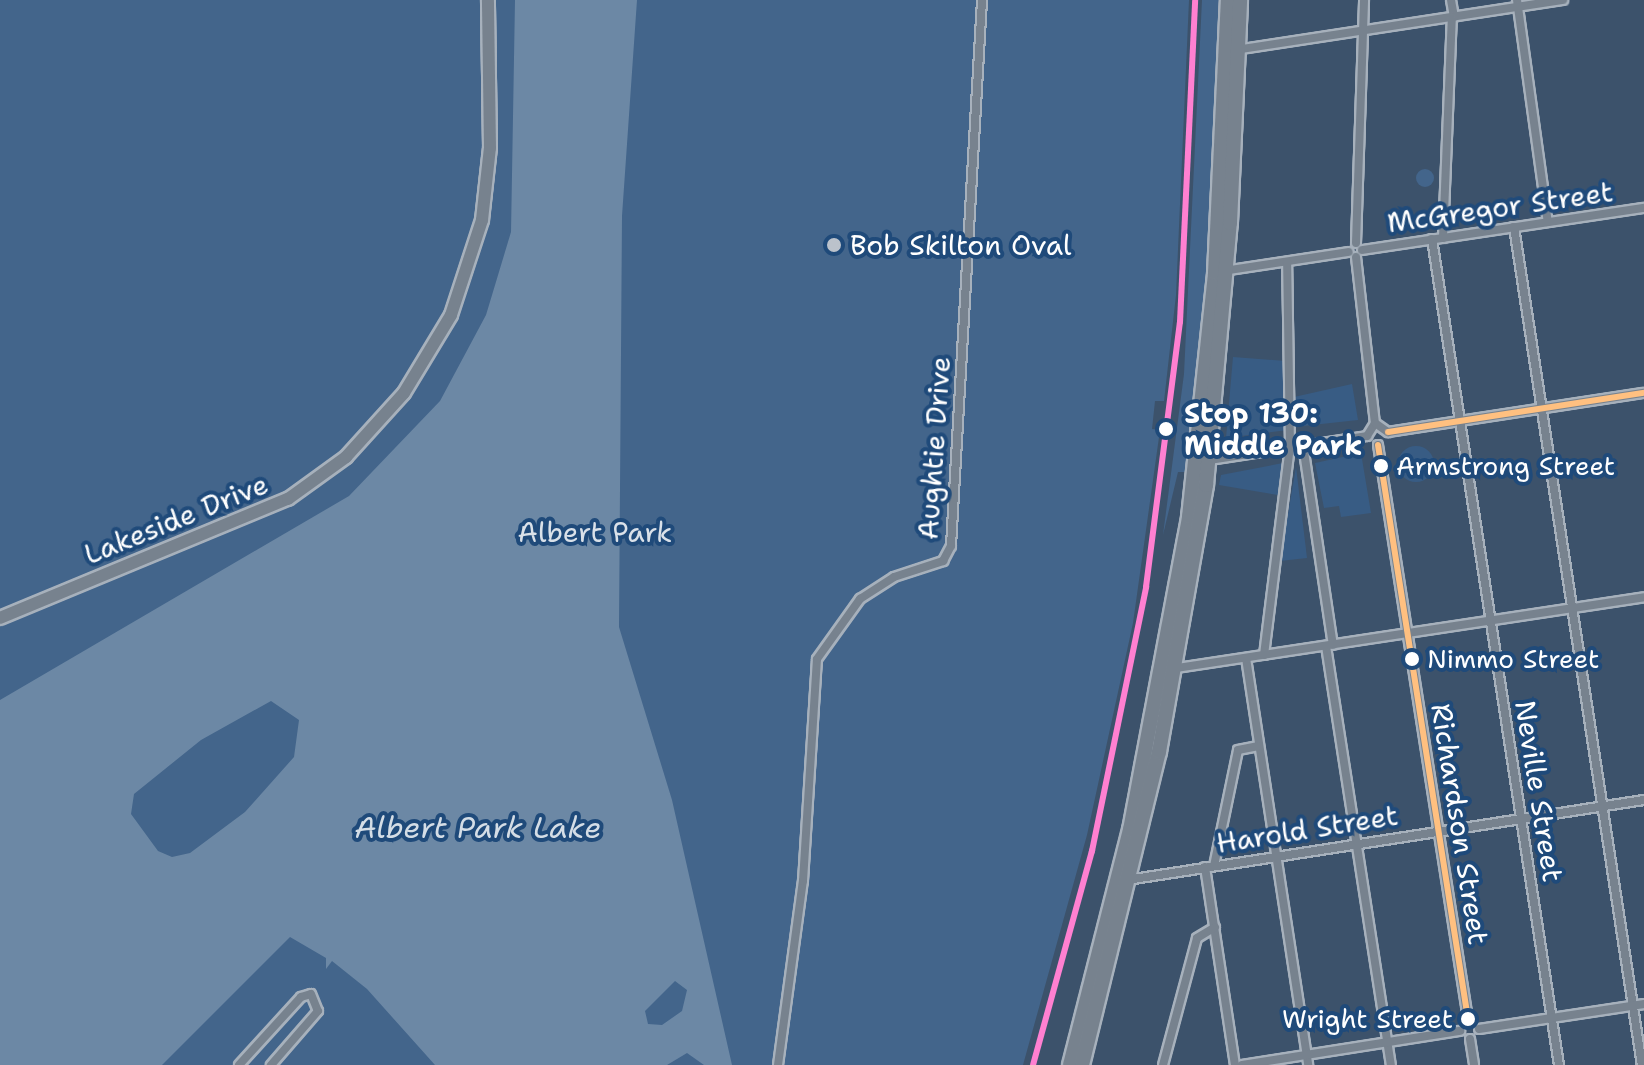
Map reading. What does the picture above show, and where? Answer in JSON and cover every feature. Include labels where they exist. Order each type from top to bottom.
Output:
[{"type":"main road","points":[[1228,0],[1232,51]]},
{"type":"main road","points":[[1082,1065],[1170,669],[1210,460],[1232,51],[1240,0]]},
{"type":"main road","points":[[1170,669],[1221,272]]},
{"type":"main road","points":[[1070,1065],[1125,880]]},
{"type":"street","name":"Lakeside Drive","points":[[0,618],[288,499],[388,413],[442,334],[479,232],[490,148],[488,0]]},
{"type":"street","name":"Aughtie Drive","points":[[778,1065],[800,910],[817,659],[860,599],[894,577],[943,561],[952,542],[982,0]]},
{"type":"street","points":[[1364,0],[1356,250],[1375,423],[1367,436]]},
{"type":"street","points":[[1443,238],[1453,17],[1451,0]]},
{"type":"street","points":[[1232,51],[1518,4],[1563,0]]},
{"type":"street","points":[[1518,4],[1548,222]]},
{"type":"street","name":"McGregor Street","points":[[1221,272],[1644,208]]},
{"type":"street","points":[[1514,227],[1642,1065]]},
{"type":"street","name":"Neville Street","points":[[1432,239],[1559,1065]]},
{"type":"street","points":[[1264,655],[1290,446],[1287,262]]},
{"type":"street","points":[[1375,423],[1388,432],[1644,393]]},
{"type":"street","points":[[1210,460],[1367,436],[1378,445],[1388,432]]},
{"type":"street","points":[[1303,445],[1357,843],[1391,1065]]},
{"type":"street","name":"Richardson Street","points":[[1378,445],[1468,1019]]},
{"type":"street","points":[[1170,669],[1644,597]]},
{"type":"street","points":[[1246,658],[1307,1060]]},
{"type":"street","points":[[1235,1065],[1209,866],[1238,750],[1259,746]]},
{"type":"street","name":"Harold Street","points":[[1125,880],[1644,800]]},
{"type":"street","points":[[1163,1065],[1197,938],[1215,927]]},
{"type":"street","points":[[239,1065],[311,994],[318,1011],[271,1065]]},
{"type":"street","points":[[1470,1039],[1479,1029],[1644,1004]]},
{"type":"street","points":[[1242,1065],[1307,1060],[1460,1031],[1468,1019],[1479,1029]]},
{"type":"street","points":[[1460,1031],[1470,1039],[1474,1065]]},
{"type":"shaded area","points":[[1233,357],[1286,361],[1288,430],[1226,438]]},
{"type":"shaded area","points":[[1352,384],[1358,420],[1294,427],[1294,397]]},
{"type":"shaded area","points":[[1416,446],[1429,451],[1434,464],[1429,477],[1416,482],[1403,477],[1398,464],[1403,451]]},
{"type":"shaded area","points":[[1361,453],[1371,513],[1341,517],[1339,506],[1324,508],[1315,463]]},
{"type":"shaded area","points":[[1283,463],[1278,495],[1219,485],[1221,475]]},
{"type":"shaded area","points":[[1296,467],[1307,558],[1280,561]]},
{"type":"green space","name":"Albert Park","points":[[0,0],[1189,0],[1176,295],[1164,401],[1155,401],[1152,429],[1160,430],[1133,623],[1087,835],[1023,1065],[0,1065]]},
{"type":"green space","points":[[1202,0],[1219,0],[1206,289],[1185,472],[1178,472],[1163,535],[1184,374]]},
{"type":"green space","points":[[1421,169],[1429,169],[1434,178],[1432,185],[1421,187],[1416,182],[1416,174]]},
{"type":"water","name":"Albert Park Lake","points":[[515,0],[637,0],[622,216],[619,627],[672,800],[732,1065],[704,1065],[687,1053],[667,1065],[435,1065],[367,989],[332,961],[326,969],[326,958],[290,937],[162,1065],[0,1065],[0,700],[349,496],[440,401],[486,315],[511,232]],"holes":[[[271,701],[299,720],[294,757],[245,812],[190,853],[172,857],[158,851],[131,814],[134,794],[201,740]],[[675,981],[687,990],[682,1011],[662,1025],[648,1024],[645,1011]]]},
{"type":"transit line","points":[[1033,1065],[1092,851],[1146,587],[1180,322],[1195,0]]},
{"type":"transit line","points":[[1388,432],[1644,393]]},
{"type":"transit line","points":[[1378,445],[1468,1019]]},
{"type":"place","name":"Bob Skilton Oval","points":[[834,245]]},
{"type":"place","name":"Stop 130: Middle Park","points":[[1166,429]]},
{"type":"place","name":"Armstrong Street","points":[[1381,466]]},
{"type":"place","name":"Nimmo Street","points":[[1412,659]]},
{"type":"place","name":"Wright Street","points":[[1468,1019]]}]
